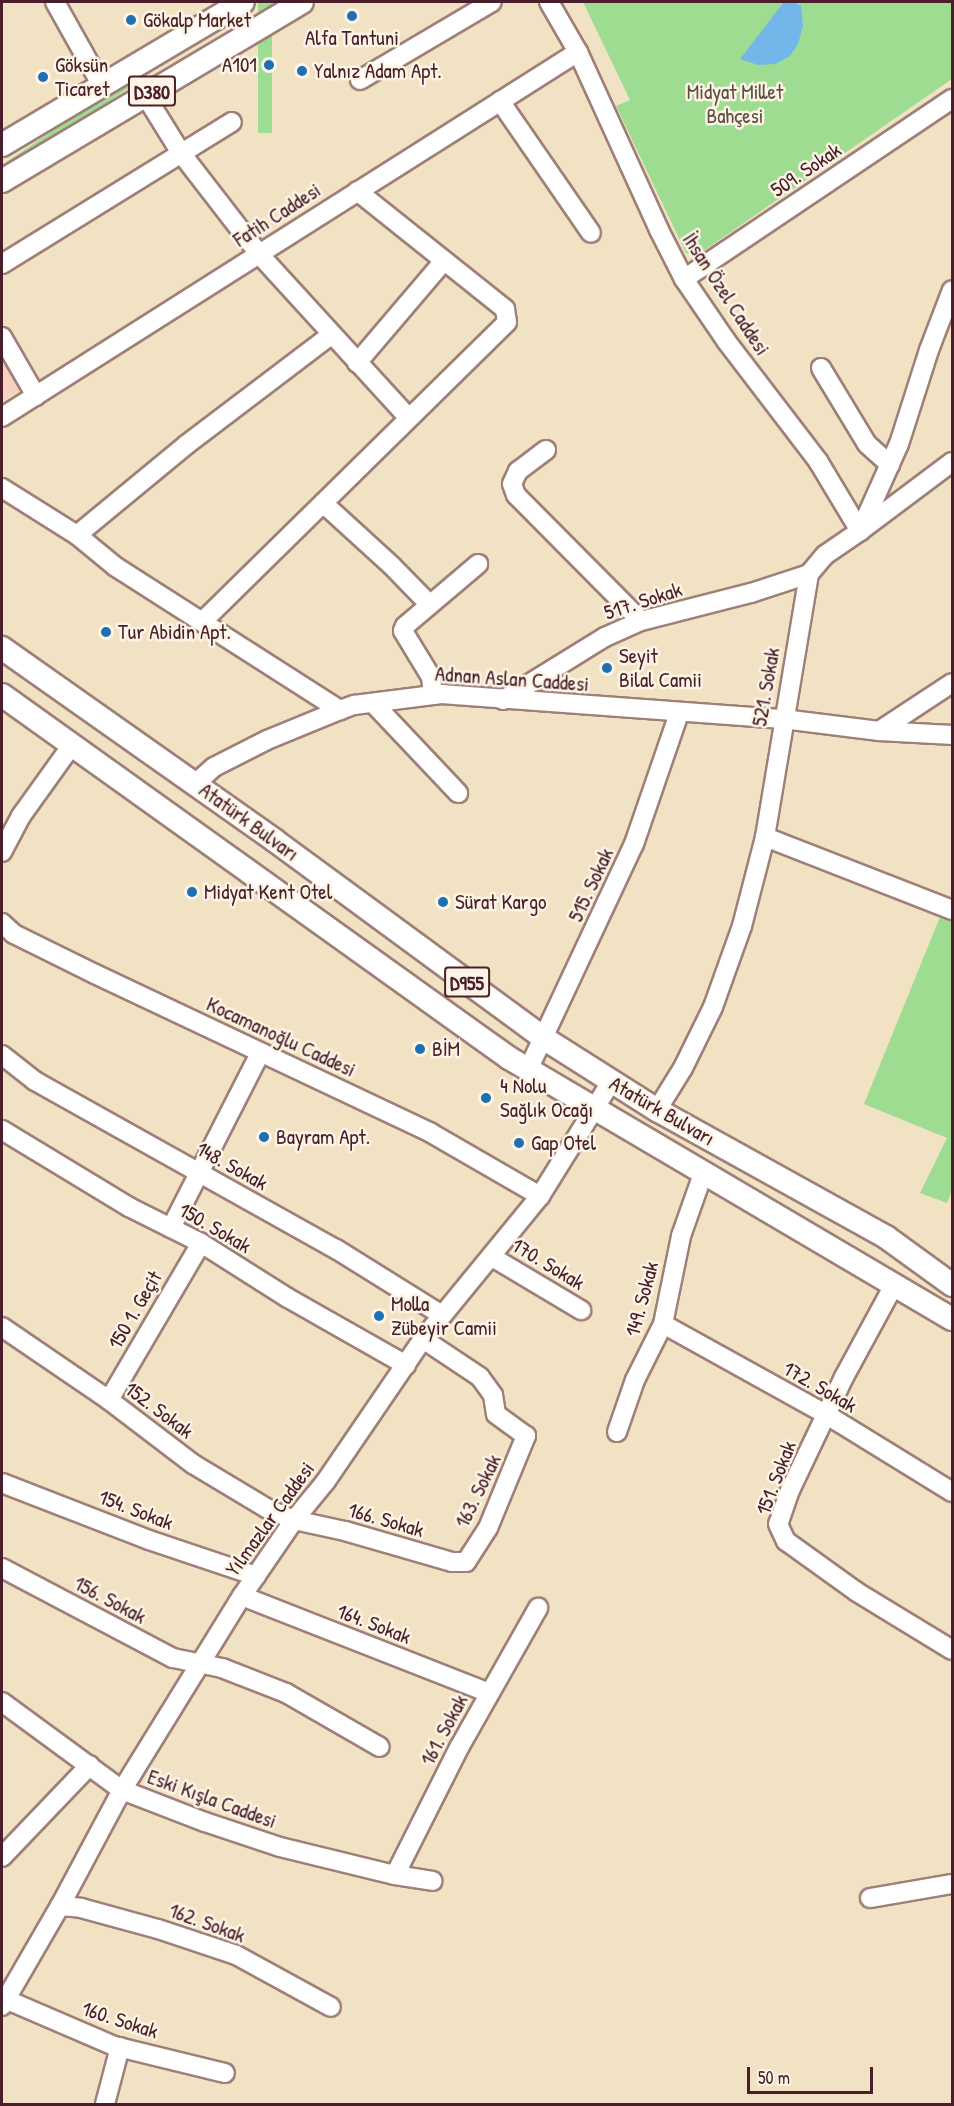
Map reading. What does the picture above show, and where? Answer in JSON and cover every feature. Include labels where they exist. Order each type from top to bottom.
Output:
[{"type":"main road","name":"D380","points":[[2,145],[101,84],[243,2]]},
{"type":"main road","name":"D380","points":[[2,182],[302,2]]},
{"type":"main road","name":"Atatürk Bulvarı","points":[[2,648],[195,783],[545,1039],[657,1110],[886,1237],[952,1286]]},
{"type":"main road","name":"Atatürk Bulvarı","points":[[2,695],[528,1070],[952,1319]]},
{"type":"street","points":[[56,2],[101,84]]},
{"type":"street","points":[[360,80],[492,2]]},
{"type":"street","name":"İhsan Özel Caddesi","points":[[549,2],[578,52],[659,230],[684,279],[727,342],[818,461],[860,531]]},
{"type":"street","name":"Fatih Caddesi","points":[[2,417],[578,52]]},
{"type":"street","points":[[145,95],[181,153],[260,254],[409,418]]},
{"type":"street","name":"509. Sokak","points":[[684,279],[952,99]]},
{"type":"street","points":[[500,101],[591,233]]},
{"type":"street","points":[[2,264],[232,122]]},
{"type":"street","points":[[204,621],[507,322],[505,309],[443,262],[357,191]]},
{"type":"street","points":[[357,363],[443,262]]},
{"type":"street","points":[[860,531],[899,444],[928,350],[952,290]]},
{"type":"street","points":[[76,535],[186,446],[332,334]]},
{"type":"street","points":[[2,337],[36,396]]},
{"type":"street","points":[[821,368],[867,444],[890,465]]},
{"type":"street","points":[[546,450],[518,471],[512,484],[516,495],[641,621]]},
{"type":"street","points":[[809,574],[825,555],[952,462]]},
{"type":"street","points":[[2,488],[76,535],[116,567],[204,621],[238,647],[340,710]]},
{"type":"street","points":[[323,503],[392,566],[430,605]]},
{"type":"street","points":[[433,695],[431,677],[403,632],[405,626],[477,564]]},
{"type":"street","name":"517. Sokak","points":[[503,700],[605,637],[641,621],[751,593],[809,574]]},
{"type":"street","name":"521. Sokak","points":[[657,1110],[683,1068],[713,1007],[742,926],[765,837],[809,574]]},
{"type":"street","points":[[879,731],[952,683]]},
{"type":"street","name":"Adnan Aslan Caddesi","points":[[195,783],[224,762],[340,710],[433,695],[783,719],[879,731],[952,735]]},
{"type":"street","points":[[373,703],[458,793]]},
{"type":"street","name":"515. Sokak","points":[[528,1070],[545,1039],[553,1015],[634,844],[679,713]]},
{"type":"street","points":[[2,852],[21,816],[72,745]]},
{"type":"street","points":[[765,837],[952,910]]},
{"type":"street","name":"Kocamanoğlu Caddesi","points":[[2,923],[14,934],[431,1133],[540,1196]]},
{"type":"street","points":[[171,1228],[260,1053]]},
{"type":"street","name":"148. Sokak","points":[[2,1055],[35,1081],[336,1249],[442,1316]]},
{"type":"street","name":"Yılmazlar Caddesi","points":[[3,2002],[60,1906],[122,1790],[242,1596],[294,1520],[326,1481],[423,1339],[540,1196],[611,1082]]},
{"type":"street","name":"150. Sokak","points":[[2,1130],[129,1207],[201,1243],[288,1298],[406,1365]]},
{"type":"street","name":"149. Sokak","points":[[617,1432],[635,1380],[663,1324],[681,1236],[703,1174]]},
{"type":"street","name":"150 1. Geçit","points":[[109,1400],[201,1243]]},
{"type":"street","name":"170. Sokak","points":[[492,1257],[581,1310]]},
{"type":"street","name":"151. Sokak","points":[[894,1285],[790,1490],[778,1524],[780,1533],[786,1541],[857,1592],[952,1650]]},
{"type":"street","name":"172. Sokak","points":[[663,1324],[827,1415],[952,1492]]},
{"type":"street","name":"152. Sokak","points":[[2,1328],[109,1400],[193,1464],[268,1509],[294,1520]]},
{"type":"street","name":"163. Sokak","points":[[423,1339],[480,1377],[493,1395],[496,1414],[526,1436],[488,1528],[466,1562]]},
{"type":"street","name":"154. Sokak","points":[[2,1483],[149,1540],[256,1576]]},
{"type":"street","name":"166. Sokak","points":[[294,1520],[345,1531],[452,1562],[466,1562]]},
{"type":"street","name":"156. Sokak","points":[[2,1568],[173,1658],[222,1668],[286,1693],[380,1747]]},
{"type":"street","name":"164. Sokak","points":[[242,1596],[490,1693]]},
{"type":"street","name":"161. Sokak","points":[[395,1875],[460,1746],[538,1608]]},
{"type":"street","name":"Eski Kışla Caddesi","points":[[2,1702],[122,1790],[205,1822],[280,1847],[395,1875],[433,1881]]},
{"type":"street","points":[[2,1857],[90,1765]]},
{"type":"street","points":[[870,1898],[952,1884]]},
{"type":"street","name":"162. Sokak","points":[[60,1906],[81,1908],[158,1929],[236,1955],[331,2007]]},
{"type":"street","name":"160. Sokak","points":[[3,2002],[120,2047],[225,2073]]},
{"type":"street","points":[[105,2104],[120,2047]]},
{"type":"shaded area","points":[[2,351],[24,387],[2,401]]},
{"type":"green space","points":[[258,2],[272,2],[272,133],[258,133]]},
{"type":"green space","name":"Midyat Millet Bahçesi","points":[[583,2],[952,2],[952,79],[696,256],[686,253],[616,106],[630,100]]},
{"type":"green space","points":[[140,72],[144,78],[10,168],[7,162]]},
{"type":"green space","points":[[942,912],[952,916],[952,1190],[947,1203],[920,1193],[947,1138],[864,1104]]},
{"type":"water","points":[[784,2],[794,2],[801,6],[803,26],[798,44],[790,56],[775,64],[758,65],[740,59]]},
{"type":"place","name":"Alfa Tantuni","points":[[352,16]]},
{"type":"place","name":"Gökalp Market","points":[[131,20]]},
{"type":"place","name":"A101","points":[[269,65]]},
{"type":"place","name":"Yalnız Adam Apt.","points":[[302,71]]},
{"type":"place","name":"Göksün Ticaret","points":[[43,77]]},
{"type":"place","name":"Tur Abidin Apt.","points":[[106,632]]},
{"type":"place","name":"Seyit Bilal Camii","points":[[607,668]]},
{"type":"place","name":"Midyat Kent Otel","points":[[192,892]]},
{"type":"place","name":"Sürat Kargo","points":[[443,902]]},
{"type":"place","name":"BİM","points":[[420,1049]]},
{"type":"place","name":"4 Nolu Sağlık Ocağı","points":[[486,1098]]},
{"type":"place","name":"Bayram Apt.","points":[[264,1137]]},
{"type":"place","name":"Gap Otel","points":[[519,1143]]},
{"type":"place","name":"Molla Zübeyir Camii","points":[[379,1316]]}]
